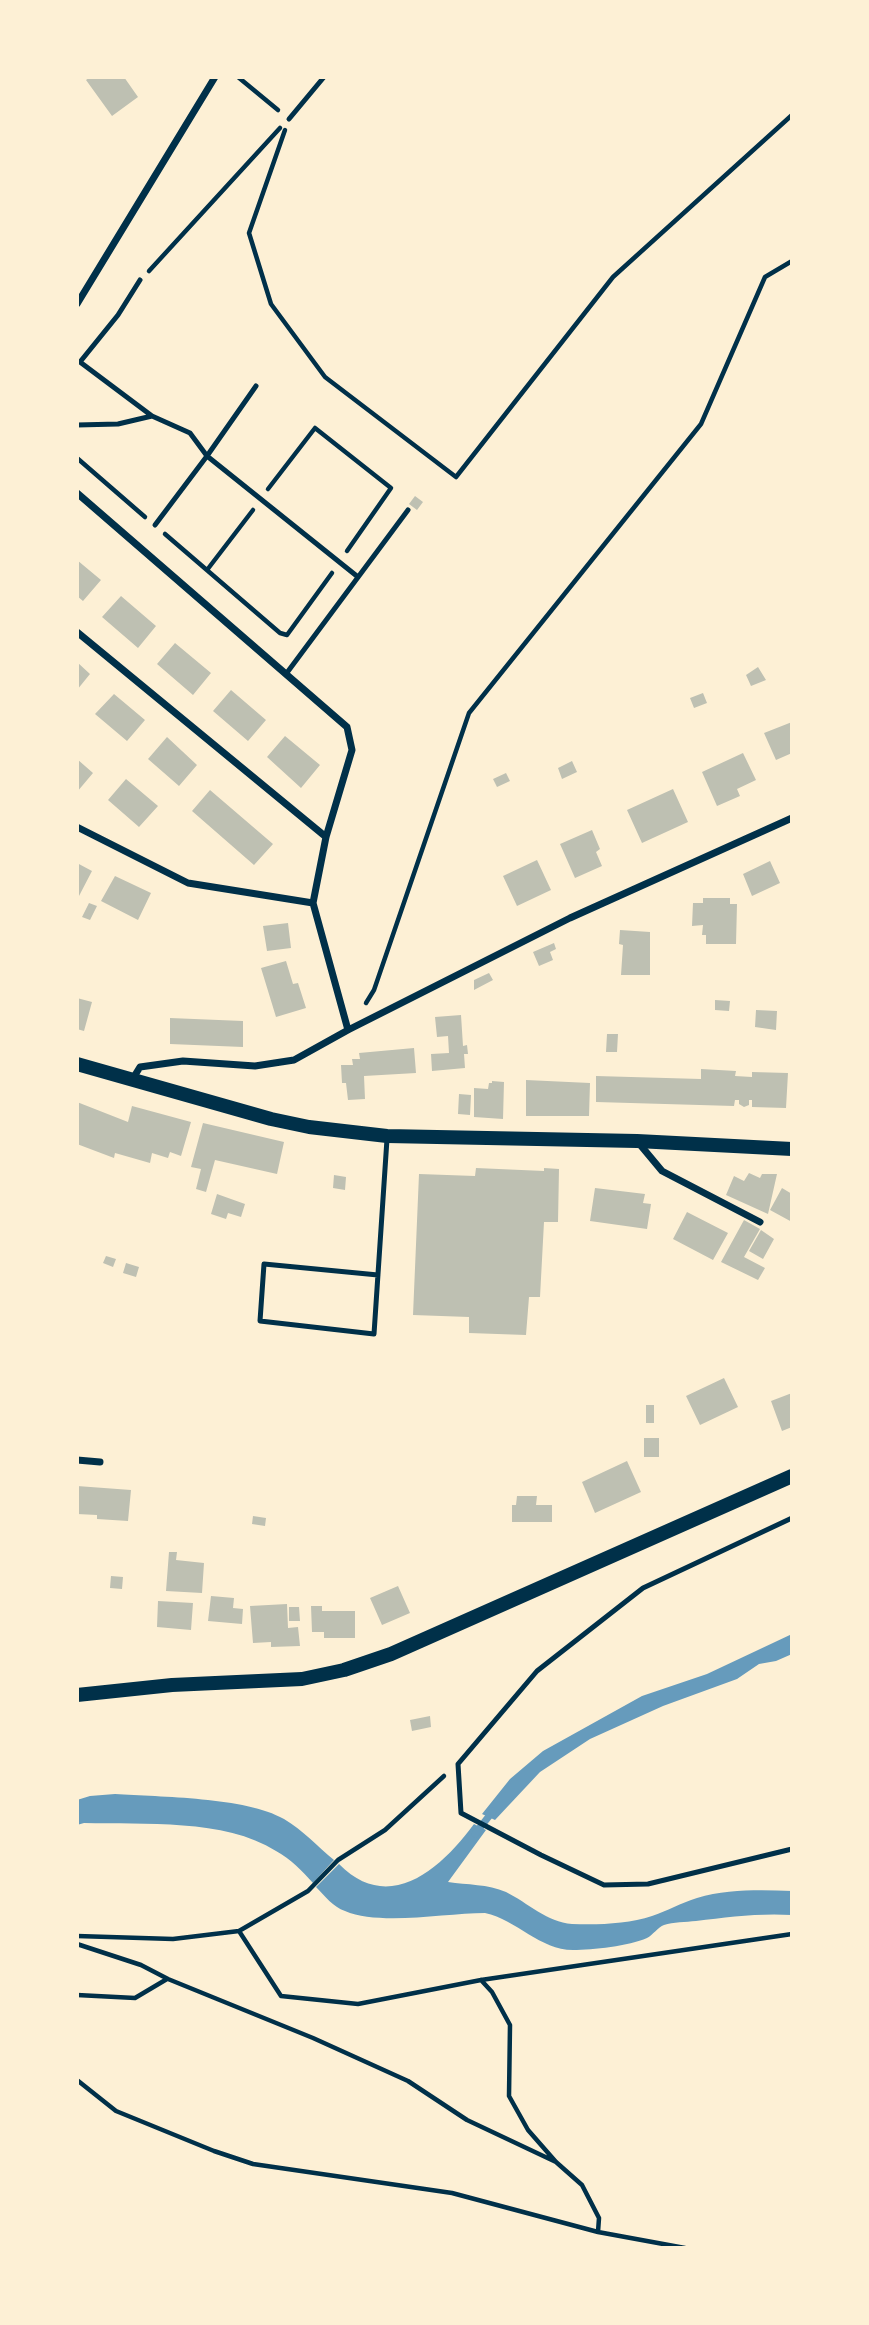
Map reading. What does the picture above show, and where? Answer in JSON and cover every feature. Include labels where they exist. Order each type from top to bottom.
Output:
[{"type":"main road","points":[[77,1064],[309,1127],[387,1136],[637,1140],[792,1149]]},
{"type":"main road","points":[[77,1695],[172,1685],[302,1679],[344,1670],[391,1654],[792,1476]]},
{"type":"street","points":[[77,304],[215,77]]},
{"type":"street","points":[[77,493],[347,727],[352,750],[326,837],[313,903],[348,1030]]},
{"type":"street","points":[[77,632],[326,837]]},
{"type":"street","points":[[132,1080],[140,1068],[183,1061],[255,1066],[294,1060],[570,918],[792,818]]},
{"type":"street","points":[[77,827],[188,883],[313,903]]},
{"type":"street","points":[[637,1140],[662,1171],[760,1222]]},
{"type":"street","points":[[77,1460],[100,1462]]},
{"type":"lane","points":[[289,119],[324,77]]},
{"type":"lane","points":[[140,280],[118,315],[80,362],[152,416],[190,433],[207,456],[358,577]]},
{"type":"lane","points":[[155,526],[257,386]]},
{"type":"lane","points":[[77,425],[118,424],[152,416]]},
{"type":"lane","points":[[286,674],[408,510]]},
{"type":"lane","points":[[378,1275],[264,1264],[260,1321],[374,1334],[378,1275],[387,1136]]},
{"type":"lane","points":[[792,1518],[643,1588],[537,1671],[458,1764],[461,1813],[604,1885],[648,1884],[792,1849]]},
{"type":"path","points":[[238,77],[289,119]]},
{"type":"path","points":[[289,119],[249,233],[271,304],[325,377],[456,477],[613,277],[792,115]]},
{"type":"path","points":[[140,280],[289,119]]},
{"type":"path","points":[[348,1030],[374,990],[469,713],[701,424],[765,277],[792,261]]},
{"type":"path","points":[[77,458],[280,633],[288,635],[391,488],[315,428],[207,570]]},
{"type":"path","points":[[77,1936],[173,1938],[239,1931],[308,1891],[338,1860],[385,1830],[458,1764]]},
{"type":"path","points":[[239,1931],[281,1996],[358,2004],[481,1980],[792,1934]]},
{"type":"path","points":[[77,1944],[141,1965],[408,2081],[467,2120],[556,2162]]},
{"type":"path","points":[[77,1995],[135,1998],[168,1979]]},
{"type":"path","points":[[481,1980],[492,1992],[510,2025],[509,2096],[528,2130],[556,2162],[582,2185],[598,2218],[598,2232]]},
{"type":"path","points":[[77,2080],[116,2111],[253,2164],[452,2193],[598,2232],[685,2248]]},
{"type":"water","points":[[792,1634],[792,1654],[759,1664],[737,1679],[663,1706],[590,1739],[540,1772],[495,1820],[482,1814],[510,1779],[543,1751],[642,1696],[707,1674]]},
{"type":"water","points":[[115,1794],[202,1799],[268,1812],[291,1823],[334,1860],[313,1883],[281,1854],[255,1840],[232,1833],[183,1825],[77,1825],[77,1800]]},
{"type":"water","points":[[474,1824],[486,1830],[448,1882],[499,1889],[563,1923],[633,1921],[697,1898],[744,1891],[792,1891],[792,1915],[744,1916],[671,1923],[662,1926],[647,1938],[631,1943],[573,1950],[550,1945],[485,1913],[394,1918],[359,1915],[337,1907],[316,1887],[339,1864],[358,1879],[377,1886],[395,1886],[413,1880],[446,1856]]},
{"type":"building","points":[[90,77],[124,77],[138,97],[112,116],[86,80]]},
{"type":"building","points":[[415,496],[423,502],[417,510],[409,504]]},
{"type":"building","points":[[77,560],[101,580],[83,601],[77,596]]},
{"type":"building","points":[[121,596],[156,626],[138,648],[102,617]]},
{"type":"building","points":[[175,643],[211,673],[193,695],[157,664]]},
{"type":"building","points":[[77,662],[90,674],[77,690]]},
{"type":"building","points":[[758,667],[766,680],[751,686],[746,675]]},
{"type":"building","points":[[231,690],[266,720],[248,741],[213,711]]},
{"type":"building","points":[[703,693],[707,703],[694,708],[690,698]]},
{"type":"building","points":[[114,694],[145,720],[127,741],[95,714]]},
{"type":"building","points":[[792,722],[792,753],[776,760],[764,733]]},
{"type":"building","points":[[285,736],[320,765],[301,788],[267,757]]},
{"type":"building","points":[[167,737],[197,765],[179,786],[148,759]]},
{"type":"building","points":[[743,753],[756,780],[737,789],[740,796],[717,806],[702,772]]},
{"type":"building","points":[[77,759],[93,773],[77,792]]},
{"type":"building","points":[[572,761],[577,772],[562,779],[558,768]]},
{"type":"building","points":[[506,773],[510,781],[497,787],[493,779]]},
{"type":"building","points":[[126,779],[158,806],[139,827],[108,800]]},
{"type":"building","points":[[673,789],[688,822],[642,843],[627,810]]},
{"type":"building","points":[[210,790],[273,844],[254,865],[192,811]]},
{"type":"building","points":[[592,830],[600,849],[596,852],[602,866],[575,878],[560,844]]},
{"type":"building","points":[[537,860],[551,890],[517,906],[503,876]]},
{"type":"building","points":[[770,861],[780,883],[752,896],[743,874]]},
{"type":"building","points":[[77,863],[92,871],[79,896],[77,895]]},
{"type":"building","points":[[115,876],[151,893],[138,920],[101,901]]},
{"type":"building","points":[[703,898],[730,898],[730,904],[737,904],[736,944],[706,944],[706,935],[702,935],[703,925],[692,926],[693,903],[703,903]]},
{"type":"building","points":[[89,903],[97,906],[90,920],[82,917]]},
{"type":"building","points":[[288,923],[291,948],[267,951],[263,926]]},
{"type":"building","points":[[620,930],[650,932],[650,975],[621,975],[623,945],[619,944]]},
{"type":"building","points":[[554,943],[556,949],[550,952],[553,960],[539,966],[533,952]]},
{"type":"building","points":[[286,961],[293,984],[298,983],[306,1008],[276,1017],[261,968]]},
{"type":"building","points":[[489,973],[493,980],[474,990],[474,980]]},
{"type":"building","points":[[77,998],[92,1002],[84,1031],[77,1029]]},
{"type":"building","points":[[715,1000],[730,1001],[729,1011],[715,1010]]},
{"type":"building","points":[[756,1010],[777,1011],[776,1030],[755,1027]]},
{"type":"building","points":[[461,1015],[463,1046],[467,1045],[468,1054],[464,1054],[465,1068],[432,1071],[431,1054],[449,1053],[448,1036],[437,1037],[435,1017]]},
{"type":"building","points":[[170,1018],[243,1021],[243,1047],[170,1044]]},
{"type":"building","points":[[607,1034],[618,1034],[617,1052],[606,1052]]},
{"type":"building","points":[[414,1048],[416,1073],[364,1076],[365,1099],[348,1100],[346,1083],[342,1083],[341,1065],[353,1065],[352,1059],[360,1059],[359,1053]]},
{"type":"building","points":[[701,1069],[736,1071],[735,1076],[752,1077],[752,1072],[788,1073],[786,1108],[752,1107],[752,1100],[744,1107],[739,1104],[739,1100],[735,1100],[734,1106],[596,1102],[596,1076],[701,1079]]},
{"type":"building","points":[[526,1080],[590,1083],[589,1116],[526,1116]]},
{"type":"building","points":[[492,1081],[504,1082],[503,1119],[474,1117],[474,1088],[488,1089]]},
{"type":"building","points":[[459,1094],[471,1095],[470,1115],[458,1114]]},
{"type":"building","points":[[77,1102],[128,1122],[132,1106],[191,1122],[181,1156],[170,1152],[168,1158],[152,1153],[150,1163],[115,1153],[114,1158],[77,1144]]},
{"type":"building","points":[[203,1123],[284,1142],[277,1174],[215,1160],[206,1192],[196,1189],[201,1169],[191,1167]]},
{"type":"building","points":[[476,1168],[544,1171],[544,1168],[559,1169],[558,1222],[544,1222],[540,1297],[529,1297],[526,1335],[469,1333],[469,1317],[413,1315],[419,1174],[475,1176]]},
{"type":"building","points":[[749,1173],[760,1178],[762,1174],[777,1174],[768,1214],[726,1195],[734,1176],[744,1181]]},
{"type":"building","points":[[334,1175],[346,1177],[345,1190],[333,1188]]},
{"type":"building","points":[[595,1188],[645,1194],[643,1203],[651,1204],[647,1229],[590,1221]]},
{"type":"building","points":[[782,1188],[792,1194],[792,1222],[770,1210]]},
{"type":"building","points":[[217,1194],[245,1204],[241,1217],[228,1213],[226,1219],[211,1214]]},
{"type":"building","points":[[687,1212],[728,1233],[713,1260],[673,1239]]},
{"type":"building","points":[[744,1220],[760,1229],[744,1257],[765,1268],[758,1280],[721,1262]]},
{"type":"building","points":[[761,1230],[774,1239],[763,1259],[749,1251]]},
{"type":"building","points":[[106,1256],[116,1259],[113,1267],[103,1263]]},
{"type":"building","points":[[126,1263],[139,1267],[136,1277],[123,1273]]},
{"type":"building","points":[[724,1378],[738,1407],[700,1425],[686,1396]]},
{"type":"building","points":[[792,1393],[792,1427],[782,1431],[771,1401]]},
{"type":"building","points":[[646,1405],[654,1405],[654,1423],[646,1423]]},
{"type":"building","points":[[644,1438],[659,1438],[659,1457],[644,1457]]},
{"type":"building","points":[[627,1461],[641,1492],[595,1513],[582,1482]]},
{"type":"building","points":[[77,1486],[131,1490],[128,1521],[97,1519],[97,1515],[77,1514]]},
{"type":"building","points":[[517,1496],[537,1496],[536,1505],[552,1505],[552,1522],[512,1522],[512,1505],[516,1505]]},
{"type":"building","points":[[253,1516],[266,1518],[265,1526],[252,1524]]},
{"type":"building","points":[[169,1552],[177,1552],[176,1560],[204,1563],[202,1593],[166,1591]]},
{"type":"building","points":[[111,1576],[123,1577],[122,1589],[110,1588]]},
{"type":"building","points":[[398,1586],[410,1613],[382,1625],[370,1598]]},
{"type":"building","points":[[211,1596],[234,1598],[233,1608],[243,1609],[242,1624],[208,1621]]},
{"type":"building","points":[[158,1601],[193,1603],[191,1630],[157,1627]]},
{"type":"building","points":[[287,1604],[288,1628],[298,1627],[300,1646],[271,1647],[271,1642],[253,1643],[250,1606]]},
{"type":"building","points":[[311,1606],[322,1606],[322,1611],[355,1611],[355,1638],[324,1638],[324,1632],[312,1632]]},
{"type":"building","points":[[289,1607],[299,1607],[300,1621],[289,1621]]},
{"type":"building","points":[[430,1716],[431,1727],[412,1731],[410,1720]]},
{"type":"waterway","points":[[475,1834],[493,1811]]}]
